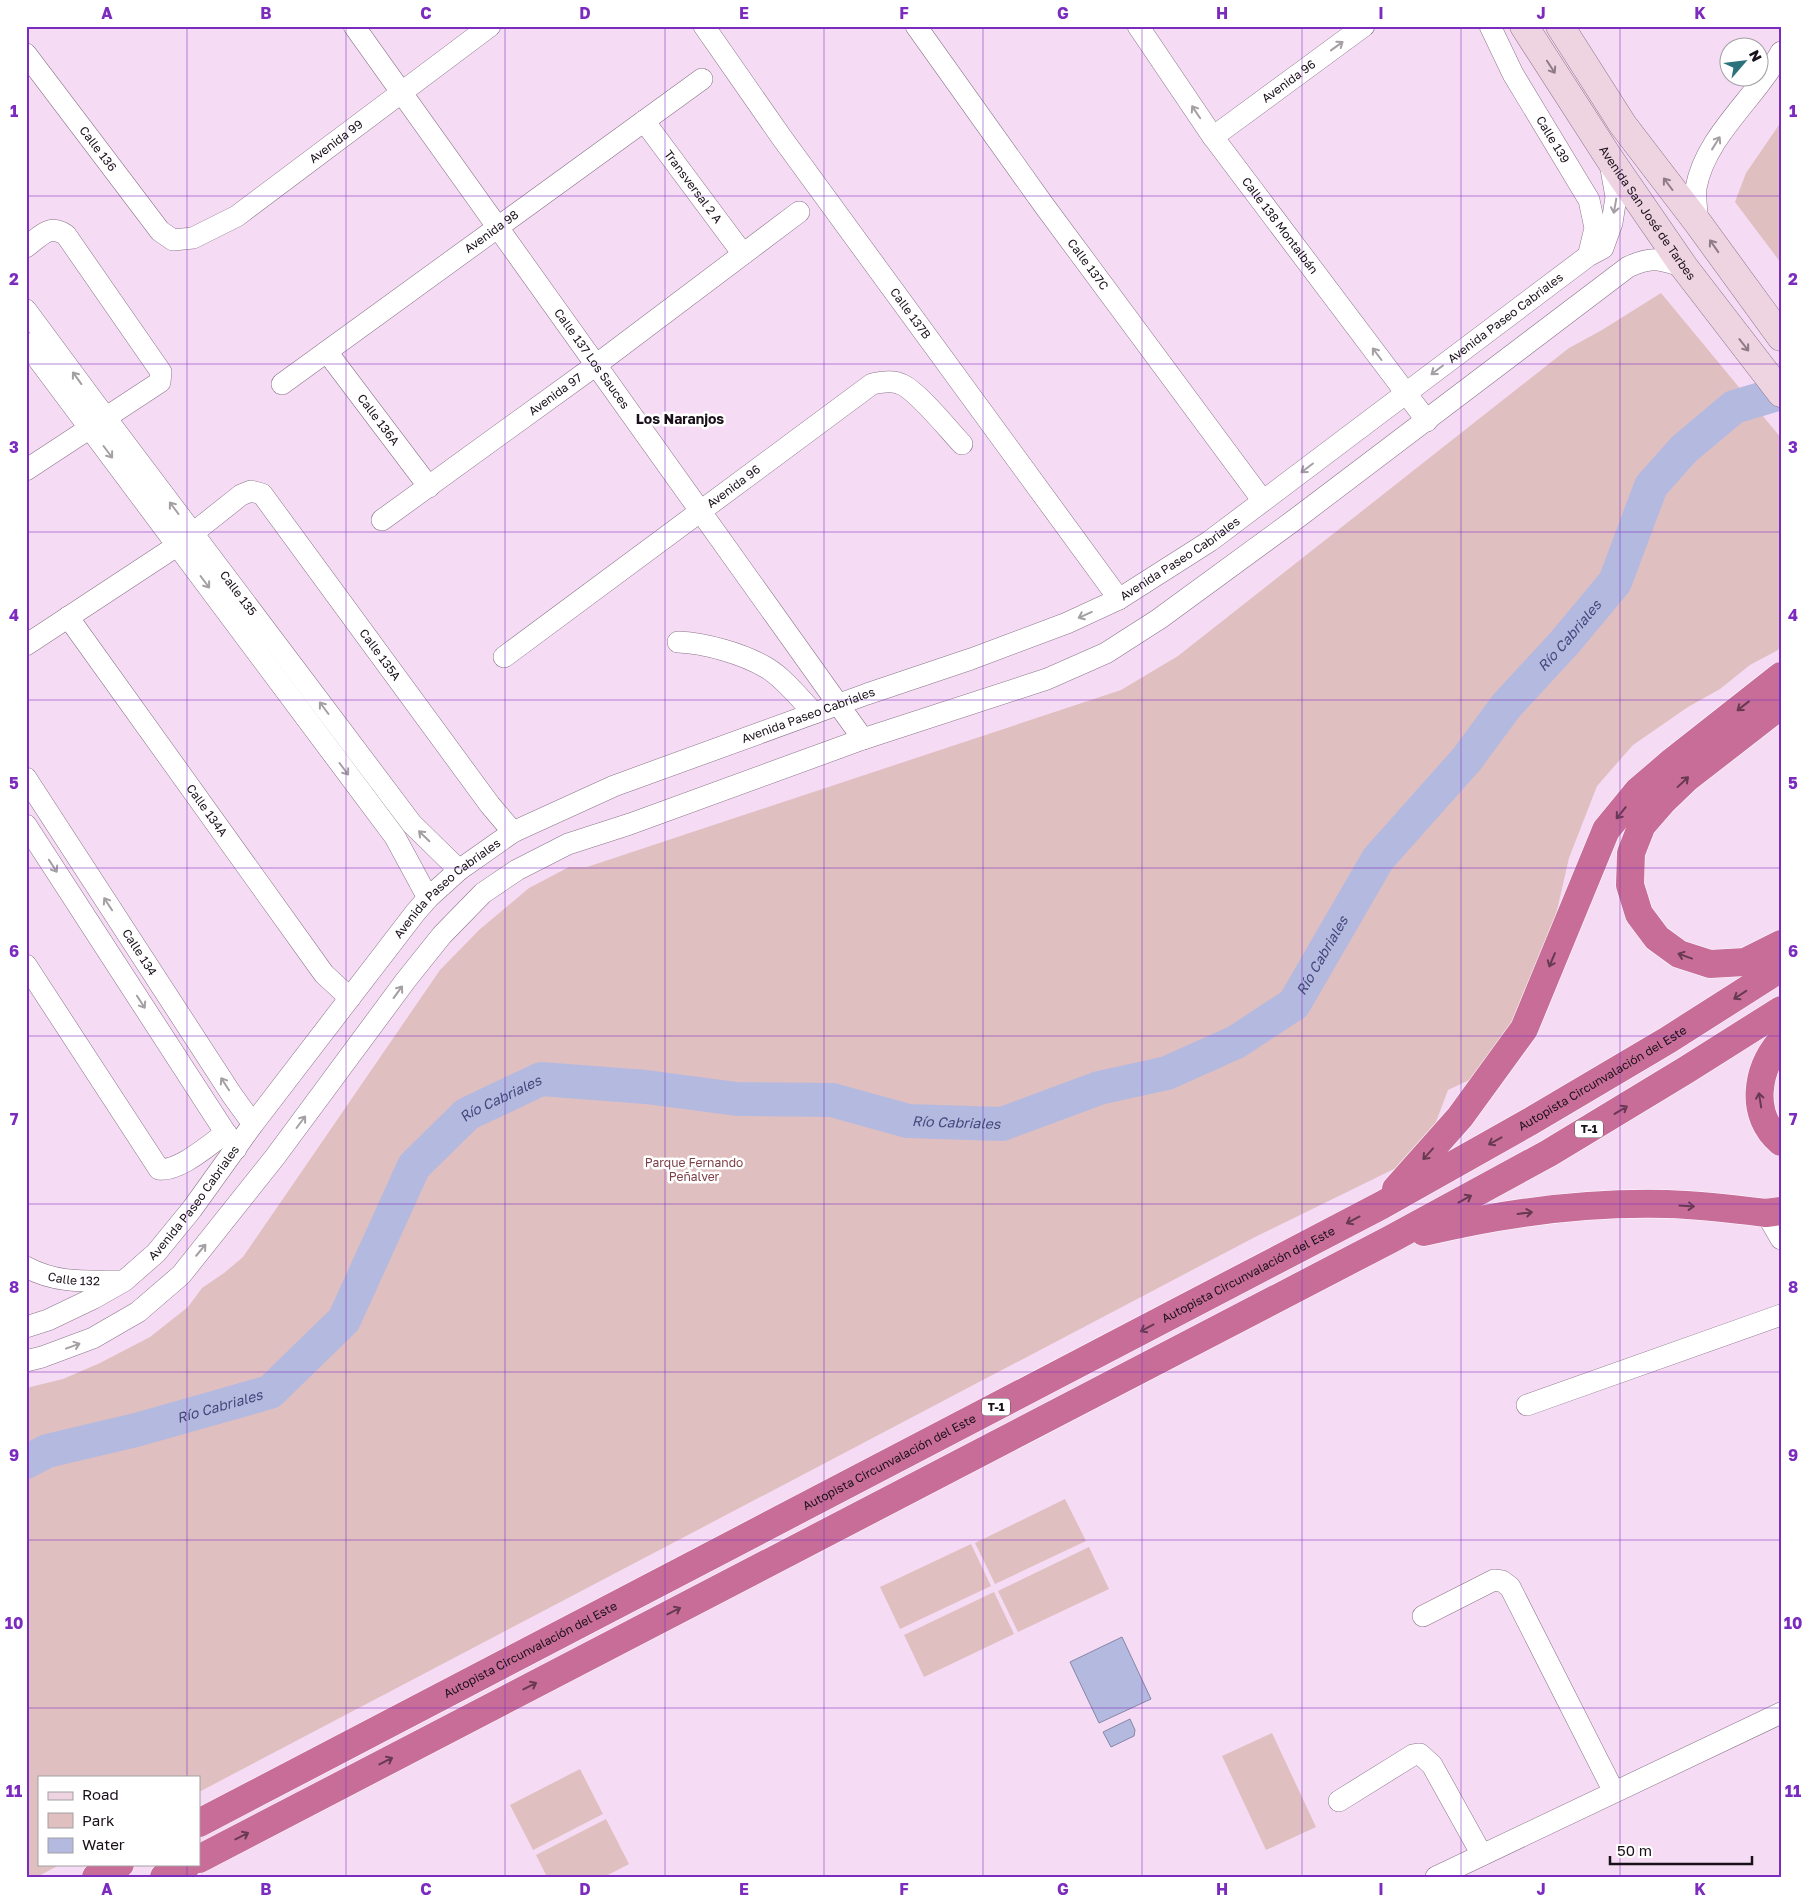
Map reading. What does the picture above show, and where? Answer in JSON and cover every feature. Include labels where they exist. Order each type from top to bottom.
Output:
[{"type":"highway","points":[[1382,1205],[1460,1118],[1524,1029],[1606,830],[1638,791],[1781,676]]},
{"type":"highway","points":[[1781,705],[1687,778],[1647,819],[1642,825],[1631,853],[1630,885],[1639,914],[1657,938],[1679,954],[1710,964],[1745,962],[1781,944]]},
{"type":"highway","name":"Autopista Circunvalación del Este","points":[[200,1823],[1382,1205],[1531,1121],[1651,1050],[1781,968]]},
{"type":"highway","name":"T-1","points":[[200,1858],[1391,1239],[1549,1153],[1781,1010]]},
{"type":"highway","points":[[1781,1041],[1764,1065],[1758,1092],[1762,1115],[1774,1137],[1781,1142]]},
{"type":"highway","points":[[1391,1239],[1463,1223],[1568,1208],[1667,1204],[1774,1212]]},
{"type":"highway","points":[[96,1877],[116,1866]]},
{"type":"highway","points":[[164,1877],[184,1866]]},
{"type":"street","name":"Calle 137 Los Sauces","points":[[354,26],[863,739]]},
{"type":"street","name":"Avenida 99","points":[[173,240],[193,238],[237,216],[490,26]]},
{"type":"street","name":"Calle 137B","points":[[704,26],[782,138],[1119,599]]},
{"type":"street","name":"Calle 137C","points":[[916,26],[1037,196],[1263,501]]},
{"type":"street","name":"Calle 138 Montalbán","points":[[1138,26],[1213,137],[1427,421]]},
{"type":"street","name":"Avenida 96","points":[[1213,137],[1364,26]]},
{"type":"street","name":"Calle 139","points":[[1490,26],[1513,74],[1589,200],[1595,228],[1588,256]]},
{"type":"street","name":"Avenida San José de Tarbes","points":[[1524,26],[1684,267],[1781,393]]},
{"type":"street","points":[[1560,26],[1623,125],[1698,222],[1730,269],[1781,337]]},
{"type":"street","points":[[1698,222],[1696,189],[1704,162],[1781,52]]},
{"type":"street","name":"Calle 136","points":[[26,54],[160,231],[173,240]]},
{"type":"street","name":"Avenida 98","points":[[282,384],[702,79]]},
{"type":"street","name":"Transversal 2 A","points":[[644,121],[743,254]]},
{"type":"street","name":"Avenida Paseo Cabriales","points":[[26,1327],[48,1320],[78,1306],[124,1281],[156,1253],[192,1209],[231,1141],[253,1124],[428,898],[459,870],[513,832],[614,786],[838,704],[971,659],[1067,623],[1119,599],[1210,541],[1588,256],[1603,248],[1612,224],[1616,197],[1610,158]]},
{"type":"street","name":"Avenida 97","points":[[382,520],[596,365],[799,212]]},
{"type":"street","points":[[26,247],[49,230],[58,229],[66,235],[161,372],[160,382],[26,470]]},
{"type":"street","points":[[26,1361],[93,1338],[138,1312],[181,1275],[275,1157],[406,980],[442,935],[483,893],[517,870],[568,844],[630,824],[863,739],[1047,679],[1106,653],[1167,613],[1427,421],[1628,267],[1646,259],[1661,260],[1684,267]]},
{"type":"street","name":"Calle 135","points":[[26,310],[98,424]]},
{"type":"street","name":"Calle 135","points":[[26,343],[98,424],[186,540],[412,824],[459,870]]},
{"type":"street","name":"Calle 136A","points":[[327,352],[429,487]]},
{"type":"street","name":"Avenida 96","points":[[504,657],[872,384],[887,381],[903,385],[918,397],[962,444]]},
{"type":"street","name":"Calle 135A","points":[[186,540],[241,495],[251,491],[262,494],[490,805],[513,832]]},
{"type":"street","points":[[26,645],[186,540]]},
{"type":"street","name":"Calle 135","points":[[186,540],[395,837],[428,898]]},
{"type":"street","name":"Calle 134A","points":[[68,617],[324,974],[350,998]]},
{"type":"street","points":[[678,642],[696,642],[767,668],[814,714]]},
{"type":"street","name":"Calle 134","points":[[26,778],[232,1095],[253,1124]]},
{"type":"street","name":"Calle 134","points":[[26,825],[231,1141]]},
{"type":"street","points":[[26,965],[159,1169],[168,1169],[231,1141]]},
{"type":"street","points":[[1774,1212],[1781,1240]]},
{"type":"street","name":"Calle 132","points":[[26,1267],[52,1279],[80,1282],[124,1281]]},
{"type":"street","points":[[1527,1405],[1781,1316]]},
{"type":"street","points":[[1423,1616],[1494,1580],[1502,1581],[1510,1587],[1614,1792]]},
{"type":"street","points":[[1436,1877],[1781,1713]]},
{"type":"street","points":[[1339,1801],[1413,1755],[1420,1754],[1432,1766],[1482,1855]]},
{"type":"green space","points":[[1781,122],[1781,263],[1735,202],[1746,173]]},
{"type":"green space","name":"Parque Fernando Peñalver","points":[[1661,293],[1781,438],[1781,644],[1778,650],[1750,665],[1720,689],[1688,707],[1633,745],[1597,786],[1569,858],[1549,945],[1510,1026],[1482,1074],[1448,1090],[1427,1146],[1396,1168],[1257,1236],[200,1791],[200,1776],[38,1776],[38,1866],[57,1866],[37,1877],[26,1877],[26,1388],[63,1379],[100,1363],[150,1337],[188,1307],[202,1288],[243,1257],[440,970],[479,930],[529,888],[569,867],[587,867],[1121,690],[1178,656],[1569,348]]},
{"type":"green space","points":[[1065,1499],[1086,1541],[995,1584],[975,1543]]},
{"type":"green space","points":[[971,1544],[991,1586],[900,1629],[880,1587]]},
{"type":"green space","points":[[1089,1547],[1109,1589],[1018,1632],[998,1591]]},
{"type":"green space","points":[[994,1592],[1014,1634],[924,1677],[904,1635]]},
{"type":"green space","points":[[1272,1733],[1316,1827],[1266,1850],[1222,1756]]},
{"type":"green space","points":[[580,1769],[603,1814],[533,1850],[510,1805]]},
{"type":"green space","points":[[606,1819],[629,1864],[604,1877],[547,1877],[536,1855]]},
{"type":"water","points":[[1122,1637],[1151,1699],[1099,1723],[1070,1662]]},
{"type":"water","points":[[1130,1719],[1135,1730],[1134,1736],[1111,1747],[1103,1732]]},
{"type":"waterway","name":"Río Cabriales","points":[[26,1462],[47,1451],[136,1430],[270,1392],[344,1320],[414,1166],[467,1114],[541,1079],[646,1087],[737,1099],[832,1100],[908,1121],[1002,1124],[1099,1088],[1167,1073],[1236,1042],[1294,1004],[1378,859],[1467,759],[1506,706],[1565,642],[1615,582],[1651,486],[1684,449],[1734,407],[1781,393]]},
{"type":"district","name":"Los Naranjos","points":[[680,419]]}]
